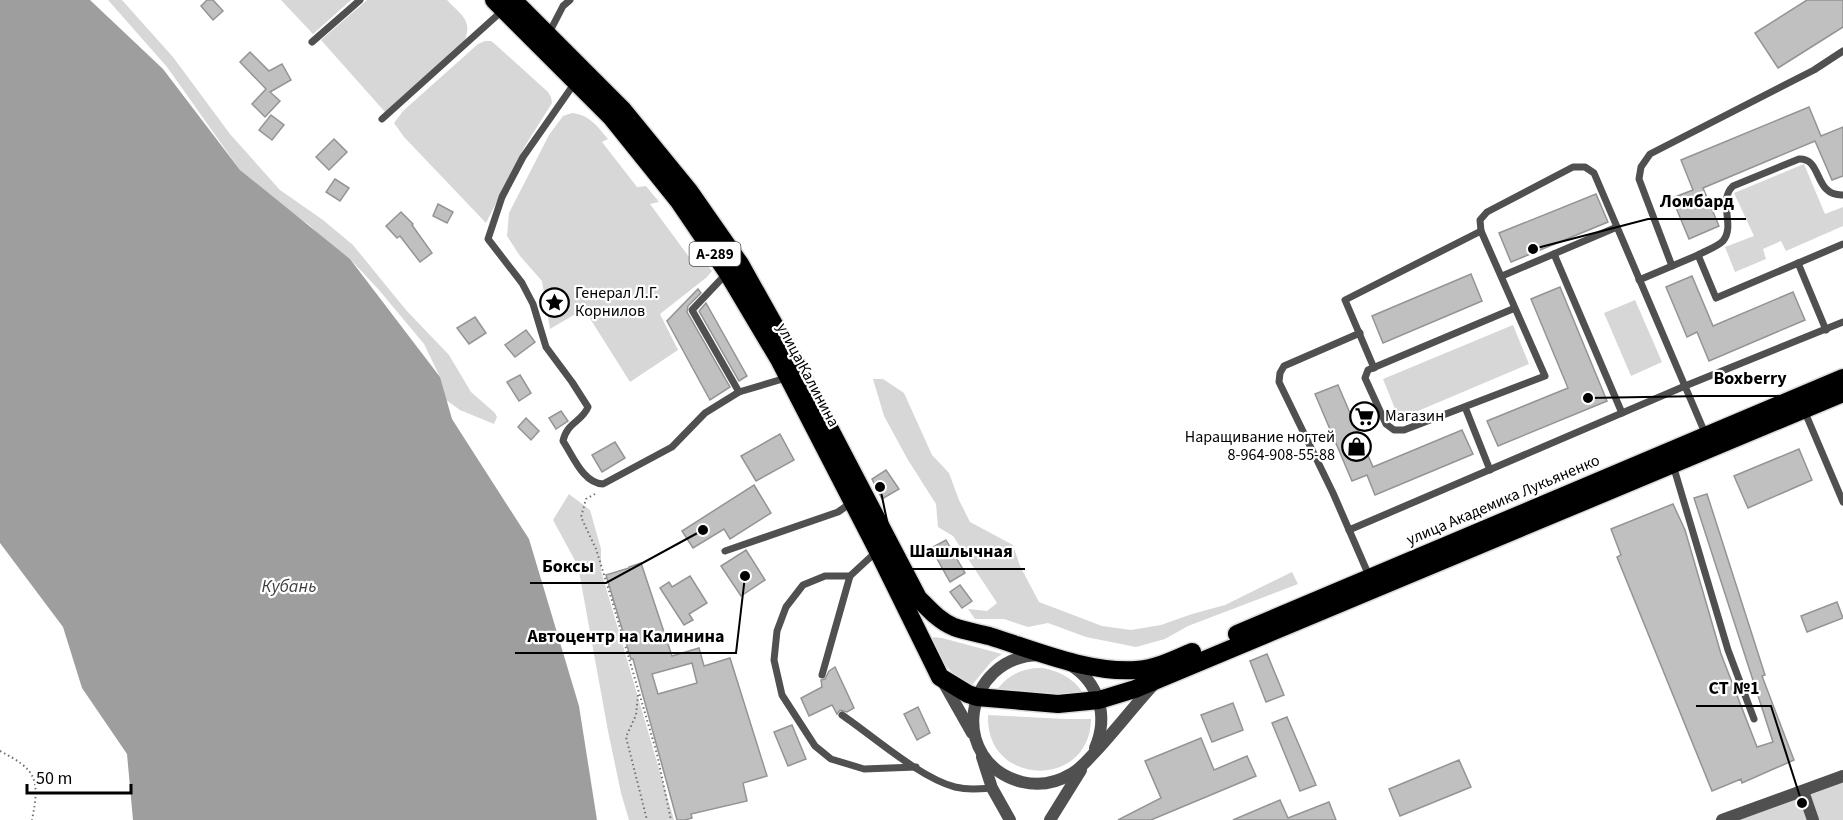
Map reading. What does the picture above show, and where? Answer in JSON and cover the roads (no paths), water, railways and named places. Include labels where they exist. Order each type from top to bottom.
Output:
[{"type":"highway","name":"улица Калинина","points":[[504,3],[548,34],[622,110],[689,191],[740,264],[791,355],[918,598],[934,615],[953,626],[1061,660],[1125,670],[1182,664]]},
{"type":"highway","name":"улица Калинина","points":[[504,3],[612,118],[678,200],[727,272],[788,378],[853,501],[940,677]]},
{"type":"highway","name":"улица Академика Лукьяненко","points":[[1182,664],[1370,578],[1843,378]]},
{"type":"highway","name":"улица Академика Лукьяненко","points":[[1182,664],[1673,465],[1843,393]]},
{"type":"highway","points":[[940,677],[952,686],[977,697],[1058,704],[1099,700],[1135,689],[1157,680],[1182,664]]},
{"type":"street","points":[[978,743],[973,720],[977,697],[987,680],[1006,663],[1024,657],[1043,656]]},
{"type":"street","name":"А-289","points":[[1061,660],[1082,674],[1094,689],[1099,700]]},
{"type":"street","name":"улица Калинина","points":[[940,677],[978,743],[992,788],[1010,820]]},
{"type":"street","points":[[1088,760],[1157,680]]},
{"type":"street","points":[[1050,820],[1095,748],[1101,728],[1099,700]]},
{"type":"street","name":"А-289","points":[[978,743],[986,759],[998,771],[1031,784],[1060,780],[1075,772],[1088,760]]},
{"type":"street","points":[[1722,820],[1843,776]]},
{"type":"street","points":[[1803,791],[1813,820]]},
{"type":"lane","points":[[312,42],[360,0]]},
{"type":"lane","points":[[548,34],[563,6],[570,0]]},
{"type":"lane","points":[[382,119],[504,3]]},
{"type":"lane","points":[[1672,266],[1639,179],[1641,166],[1650,154],[1814,70],[1843,51]]},
{"type":"lane","points":[[575,81],[523,157],[502,197],[488,239],[522,283],[533,304],[546,347],[588,407],[586,413],[568,428],[563,441],[587,478],[603,484],[672,447],[705,412],[739,392],[788,378]]},
{"type":"lane","points":[[1639,280],[1698,255],[1722,242],[1728,233],[1727,191],[1733,186],[1799,159],[1805,159],[1812,163],[1827,191],[1834,195],[1843,195]]},
{"type":"lane","points":[[1515,308],[1368,370],[1365,378],[1386,424],[1394,430],[1404,430],[1545,376],[1502,276],[1481,231],[1480,220],[1487,212],[1573,167],[1585,167],[1594,173],[1707,436]]},
{"type":"lane","points":[[1502,276],[1617,227]]},
{"type":"lane","points":[[1374,368],[1345,300],[1481,231]]},
{"type":"lane","points":[[1698,255],[1716,298],[1843,244]]},
{"type":"lane","points":[[1554,254],[1622,413]]},
{"type":"lane","points":[[1798,263],[1826,330]]},
{"type":"lane","points":[[727,272],[692,310],[739,392]]},
{"type":"lane","points":[[1349,530],[1685,386],[1843,322]]},
{"type":"lane","points":[[1360,333],[1284,366],[1279,382],[1333,493],[1370,578]]},
{"type":"lane","points":[[1465,407],[1491,470]]},
{"type":"lane","points":[[1804,410],[1843,502]]},
{"type":"lane","points":[[1673,465],[1728,650],[1754,719]]},
{"type":"lane","points":[[725,551],[838,512],[853,501]]},
{"type":"lane","points":[[822,675],[850,576],[878,550]]},
{"type":"lane","points":[[850,576],[825,576],[803,585],[786,607],[777,631],[774,660],[782,694],[815,746],[831,759],[864,768],[916,767]]},
{"type":"lane","points":[[842,714],[916,767],[939,780],[967,789],[992,788]]},
{"type":"water","name":"Кубань","points":[[0,0],[90,0],[163,69],[240,170],[350,259],[440,377],[452,419],[529,539],[579,706],[597,820],[133,820],[127,754],[82,688],[63,627],[0,543]]},
{"type":"place","name":"Ломбард","points":[[1533,249]]},
{"type":"place","name":"Генерал Л.Г. Корнилов","points":[[554,302]]},
{"type":"place","name":"Boxberry","points":[[1588,398]]},
{"type":"place","name":"Магазин","points":[[1364,416]]},
{"type":"place","name":"Наращивание ногтей 8-964-908-55-88","points":[[1356,446]]},
{"type":"place","name":"Шашлычная","points":[[880,487]]},
{"type":"place","name":"Боксы","points":[[703,530]]},
{"type":"place","name":"Автоцентр на Калинина","points":[[745,576]]},
{"type":"place","name":"СТ №1","points":[[1802,803]]}]
